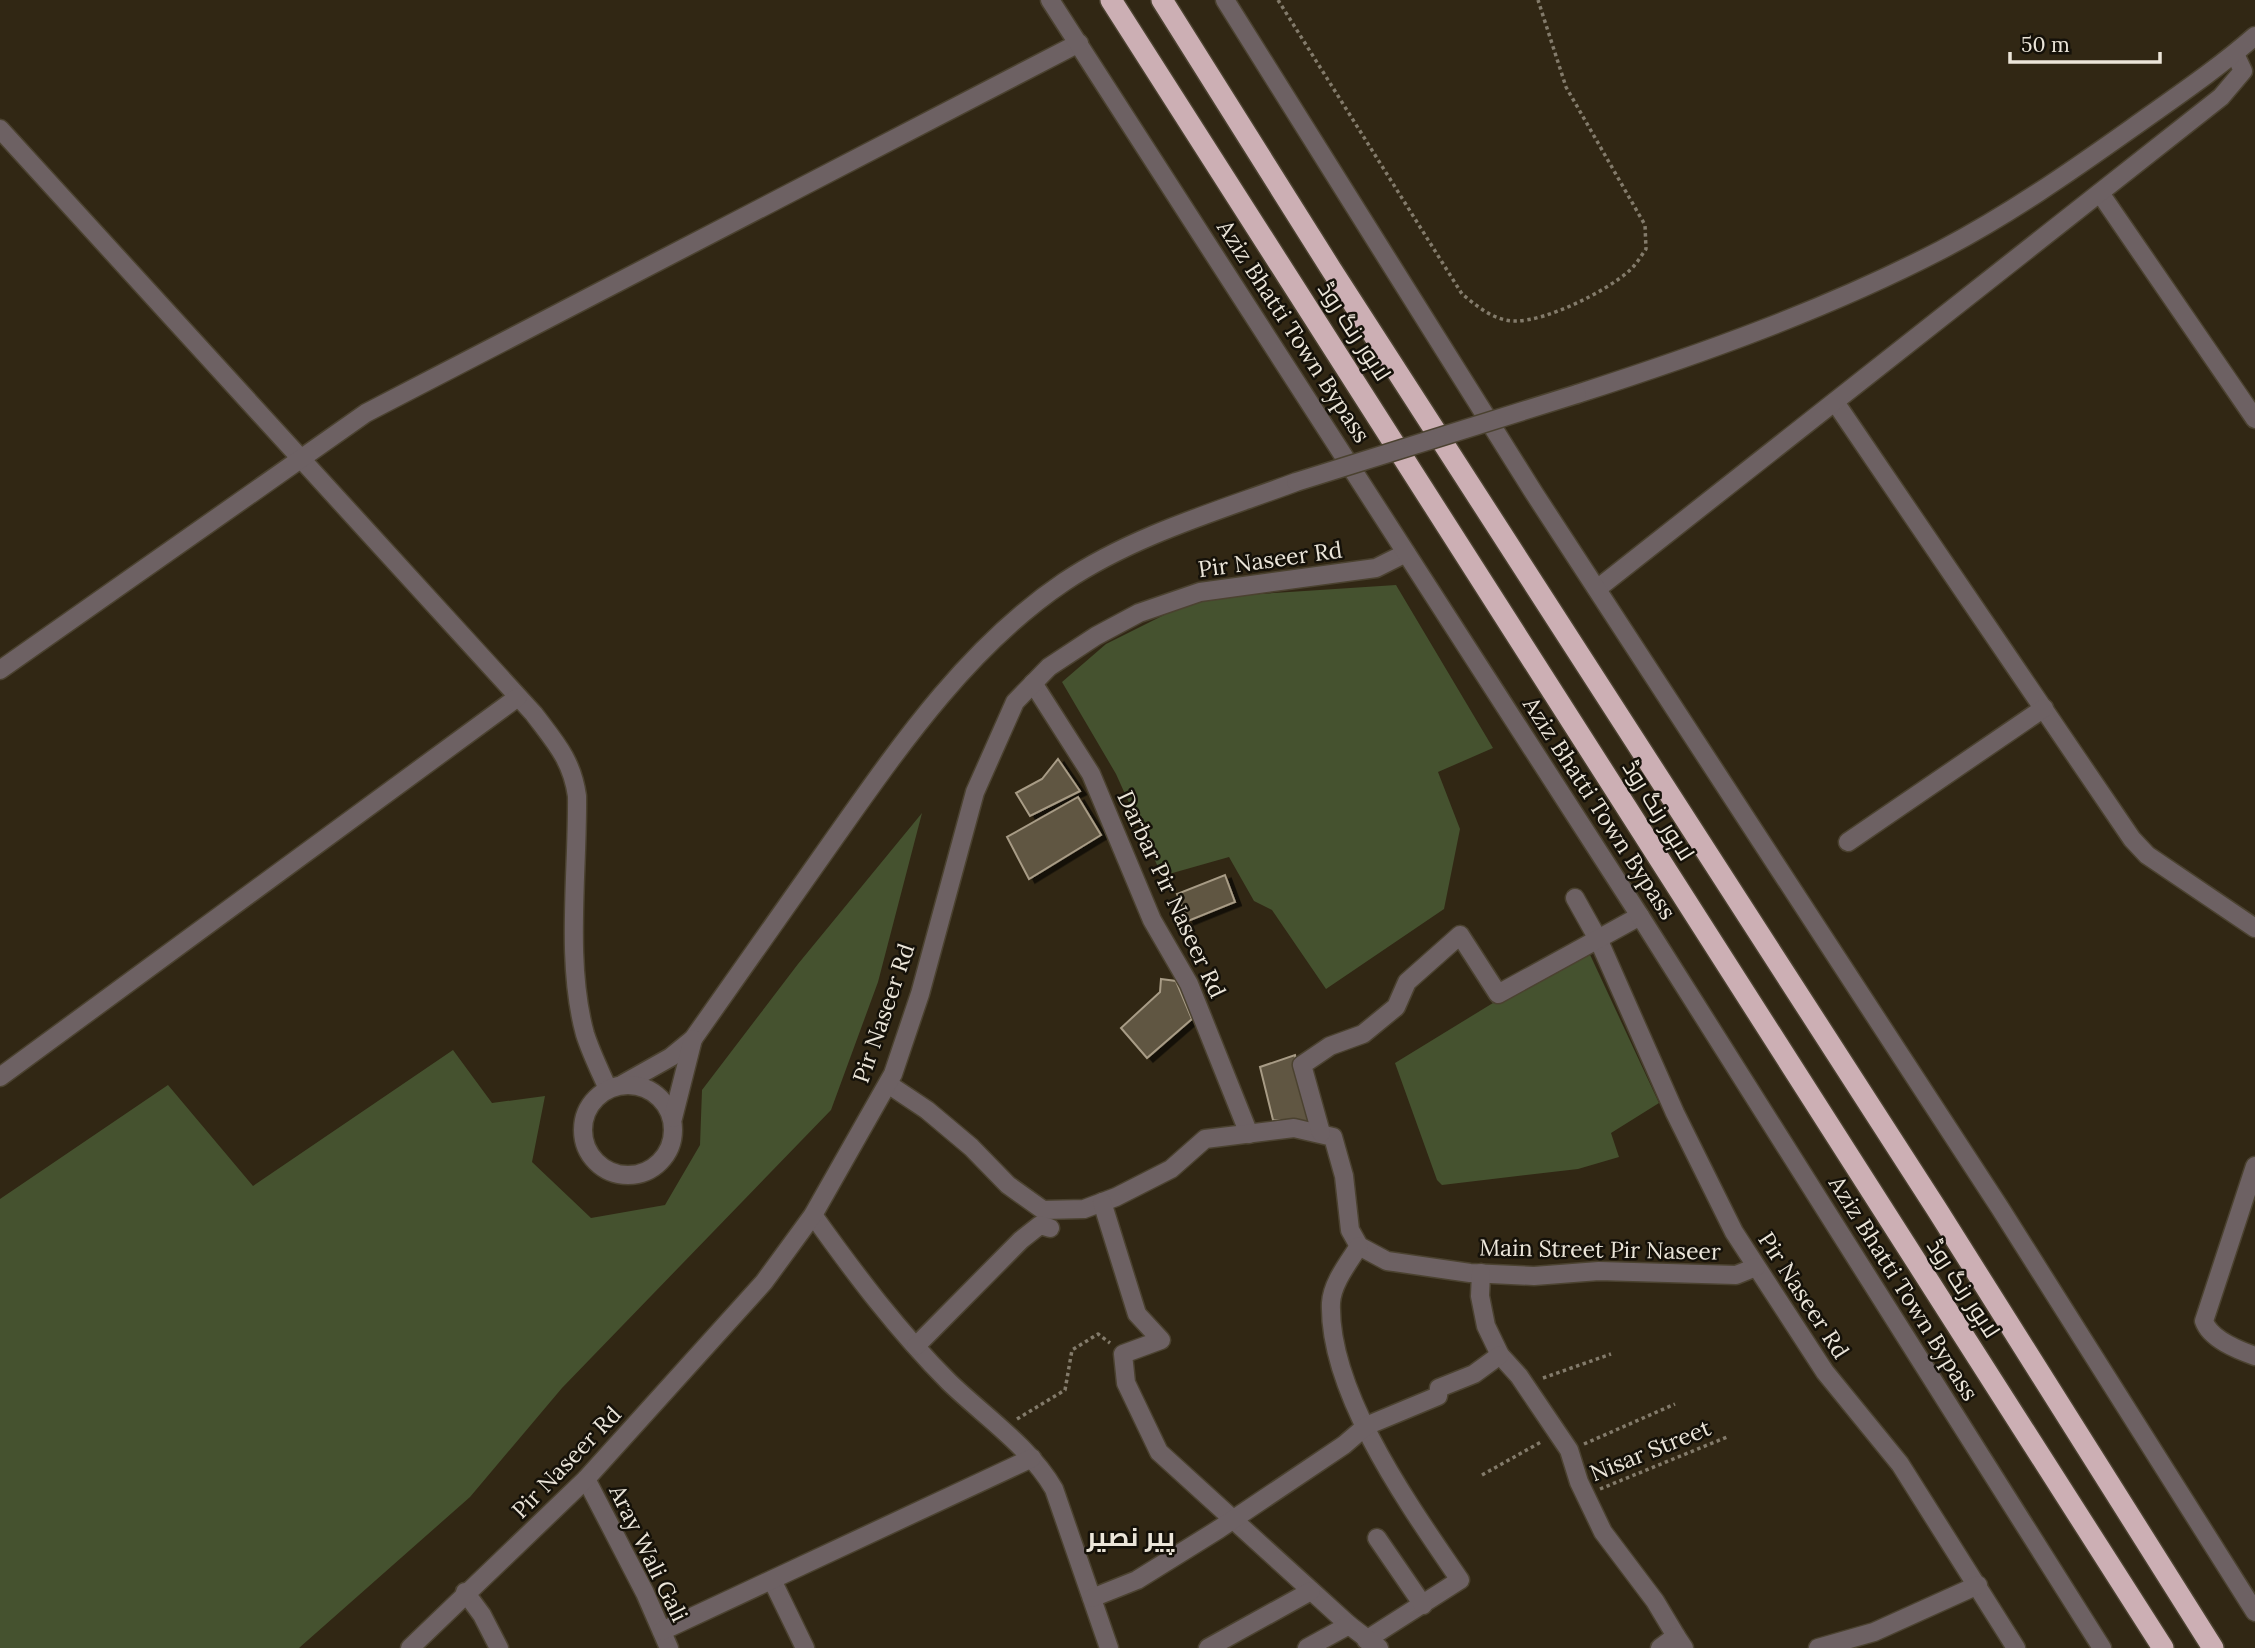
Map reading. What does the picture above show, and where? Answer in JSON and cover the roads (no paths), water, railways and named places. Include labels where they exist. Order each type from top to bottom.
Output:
[{"type":"highway","name":"لاہور رنگ روڈ","points":[[1111,0],[2163,1648]]},
{"type":"highway","name":"لاہور رنگ روڈ","points":[[1162,0],[1331,269],[1936,1208],[2213,1648]]},
{"type":"street","name":"Aziz Bhatti Town Bypass","points":[[1050,0],[1640,916],[2102,1648]]},
{"type":"street","points":[[1224,0],[1597,589],[2000,1209],[2255,1612]]},
{"type":"street","points":[[693,1039],[673,1118],[670,1147],[651,1169],[638,1174],[609,1171],[588,1151],[583,1123],[588,1109],[615,1087],[671,1057],[693,1039],[898,749],[987,646],[1064,583],[1111,555],[1159,532],[1296,482],[1695,356],[1941,250],[2011,211],[2235,54],[2255,36]]},
{"type":"street","points":[[0,670],[366,413],[1079,43]]},
{"type":"street","points":[[1597,589],[2221,97],[2243,71],[2235,54]]},
{"type":"street","points":[[0,129],[519,697],[563,752],[574,773],[577,808],[576,949],[580,1010],[589,1044],[615,1087]]},
{"type":"street","points":[[2100,193],[2255,419]]},
{"type":"street","points":[[1835,402],[2132,839],[2147,855],[2255,928]]},
{"type":"street","name":"Pir Naseer Rd","points":[[410,1648],[465,1592],[532,1534],[586,1479],[764,1282],[813,1215],[888,1084],[919,995],[975,792],[1015,702],[1049,667],[1096,636],[1139,613],[1200,592],[1376,568],[1406,553]]},
{"type":"street","name":"Darbar Pir Naseer Rd","points":[[1033,683],[1091,774],[1152,920],[1189,984],[1249,1134]]},
{"type":"street","points":[[0,1077],[519,697]]},
{"type":"street","points":[[1848,842],[2044,708]]},
{"type":"street","name":"Pir Naseer Rd","points":[[1575,898],[1599,941],[1675,1113],[1734,1232],[1825,1372],[1900,1464],[2016,1648]]},
{"type":"street","points":[[1321,1133],[1302,1065],[1312,1055],[1363,1034],[1396,1007],[1407,982],[1460,934],[1498,994],[1599,941],[1640,916]]},
{"type":"street","points":[[888,1084],[927,1110],[971,1147],[1008,1185],[1043,1210],[1084,1209],[1101,1202],[1171,1169],[1205,1139],[1294,1128],[1333,1138],[1344,1176],[1350,1230],[1359,1246],[1340,1277],[1331,1301],[1335,1346],[1366,1426],[1418,1521],[1460,1580],[1372,1644],[1159,1452],[1126,1383],[1123,1354],[1161,1340],[1137,1314],[1101,1202]]},
{"type":"street","points":[[615,1087],[648,1088],[668,1106],[673,1118]]},
{"type":"street","points":[[2255,1166],[2204,1321],[2206,1329],[2255,1356]]},
{"type":"street","points":[[813,1215],[863,1285],[916,1346],[1000,1430],[1041,1466],[1054,1489],[1109,1648]]},
{"type":"street","points":[[916,1346],[1021,1240],[1040,1225],[1050,1228]]},
{"type":"street","name":"Main Street Pir Naseer","points":[[1359,1246],[1387,1261],[1481,1273],[1534,1276],[1599,1271],[1736,1275],[1756,1267]]},
{"type":"street","points":[[1481,1273],[1480,1296],[1486,1326],[1500,1355],[1524,1384],[1569,1450],[1586,1495],[1616,1553],[1655,1601],[1680,1642],[1660,1648]]},
{"type":"street","points":[[1092,1598],[1137,1580],[1344,1445],[1366,1426],[1438,1396],[1439,1388],[1474,1374],[1500,1355]]},
{"type":"street","points":[[665,1640],[772,1580],[1032,1458]]},
{"type":"street","name":"Aray Wali Gali","points":[[586,1479],[665,1640]]},
{"type":"street","points":[[1377,1538],[1423,1605]]},
{"type":"street","points":[[772,1580],[805,1648]]},
{"type":"street","points":[[1818,1648],[1874,1632],[1978,1585]]},
{"type":"street","points":[[1208,1648],[1311,1591]]},
{"type":"street","points":[[465,1592],[482,1615],[499,1648]]},
{"type":"street","points":[[1307,1648],[1349,1625]]},
{"type":"district","name":"پیر نصیر","points":[[1131,1536]]}]
